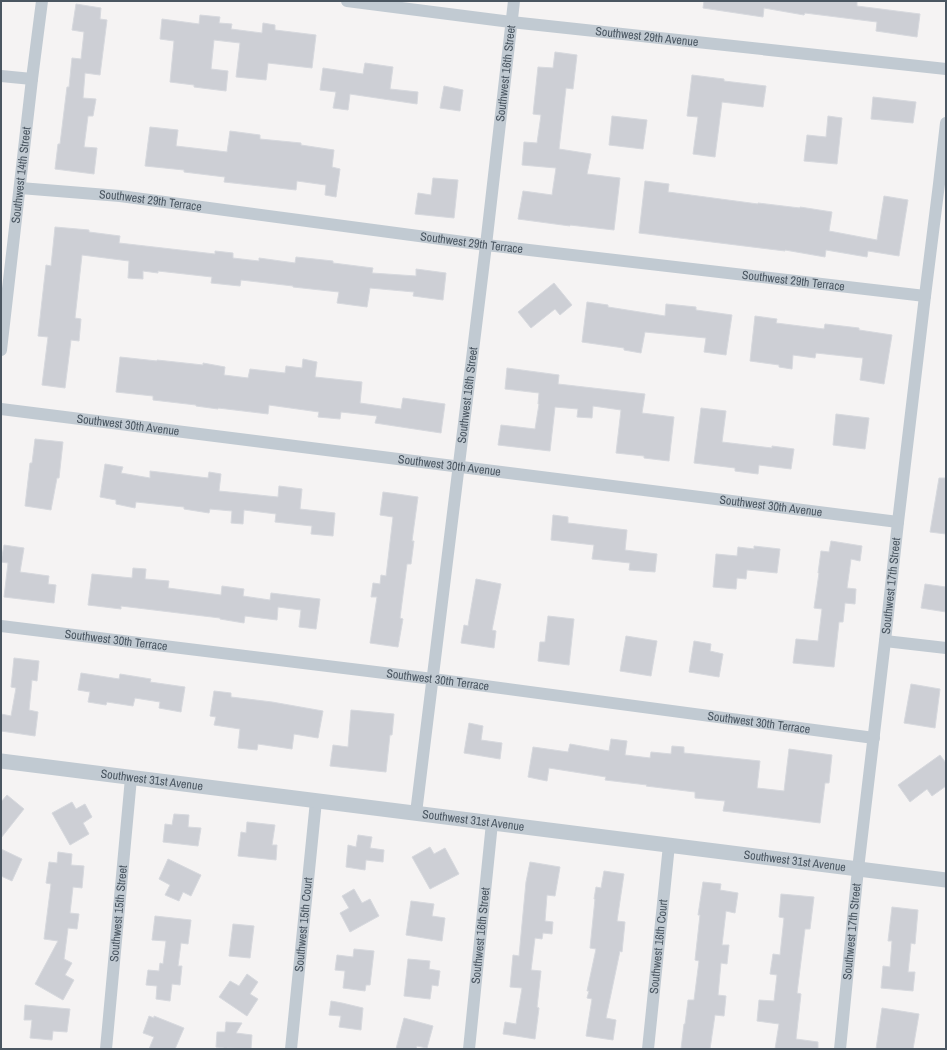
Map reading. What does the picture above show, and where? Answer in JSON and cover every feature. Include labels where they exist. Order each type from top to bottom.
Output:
[{"type":"street","name":"Southwest 14th Street","points":[[1,350],[42,1]]},
{"type":"street","name":"Southwest 29th Avenue","points":[[347,1],[511,22],[946,69]]},
{"type":"street","name":"Southwest 16th Street","points":[[416,813],[486,245],[514,1]]},
{"type":"street","points":[[1,76],[32,79]]},
{"type":"street","name":"Southwest 17th Street","points":[[840,1049],[858,869],[886,641],[898,522],[925,296],[943,184],[946,123]]},
{"type":"street","name":"Southwest 29th Terrace","points":[[20,188],[120,196],[486,245],[925,296]]},
{"type":"street","name":"Southwest 30th Avenue","points":[[1,410],[898,522]]},
{"type":"street","name":"Southwest 30th Terrace","points":[[1,626],[433,680],[874,738]]},
{"type":"street","points":[[886,641],[946,648]]},
{"type":"street","name":"Southwest 31st Avenue","points":[[1,761],[946,880]]},
{"type":"street","name":"Southwest 15th Street","points":[[106,1049],[131,778]]},
{"type":"street","name":"Southwest 15th Court","points":[[291,1049],[316,801]]},
{"type":"street","name":"Southwest 16th Street","points":[[469,1049],[492,823]]},
{"type":"street","name":"Southwest 16th Court","points":[[648,1049],[669,845]]},
{"type":"building","points":[[704,1],[857,1],[857,6],[920,14],[917,37],[876,31],[877,22],[805,13],[804,15],[764,8],[763,17],[703,8]]},
{"type":"building","points":[[76,4],[101,8],[100,19],[107,20],[100,75],[85,73],[83,98],[96,99],[93,116],[88,116],[84,147],[97,148],[94,174],[55,169],[58,144],[60,144],[67,87],[69,87],[72,58],[81,59],[84,32],[72,30]]},
{"type":"building","points":[[200,15],[220,17],[219,23],[232,24],[231,29],[262,33],[263,23],[275,25],[275,30],[316,35],[312,68],[268,63],[266,80],[236,77],[240,43],[214,40],[211,69],[228,71],[226,91],[170,82],[174,41],[160,39],[162,19],[199,24]]},
{"type":"building","points":[[555,52],[577,55],[573,89],[566,88],[559,149],[591,154],[587,174],[620,178],[614,230],[518,219],[523,191],[552,195],[556,168],[522,165],[524,142],[537,143],[541,115],[533,114],[538,67],[553,68]]},
{"type":"building","points":[[365,63],[393,67],[390,89],[418,92],[417,104],[350,94],[348,110],[333,108],[336,92],[320,90],[323,68],[363,74]]},
{"type":"building","points":[[692,75],[724,79],[724,81],[766,86],[763,107],[722,102],[715,157],[693,154],[698,117],[687,116]]},
{"type":"building","points":[[444,86],[463,90],[460,111],[440,108]]},
{"type":"building","points":[[873,97],[916,102],[913,123],[871,119]]},
{"type":"building","points":[[612,116],[647,120],[643,149],[609,145]]},
{"type":"building","points":[[828,116],[842,118],[837,164],[804,161],[807,135],[826,137]]},
{"type":"building","points":[[150,127],[178,130],[176,146],[227,152],[230,131],[260,135],[260,139],[301,143],[301,145],[334,150],[332,167],[340,169],[336,197],[325,195],[326,185],[297,181],[296,190],[224,182],[225,177],[184,172],[184,170],[145,166]]},
{"type":"building","points":[[433,178],[458,180],[454,218],[415,214],[418,193],[431,195]]},
{"type":"building","points":[[645,181],[669,184],[668,192],[832,212],[829,231],[877,240],[884,196],[908,200],[899,256],[868,251],[867,257],[826,250],[825,257],[785,250],[639,233]]},
{"type":"building","points":[[55,227],[89,230],[89,232],[120,236],[119,243],[215,254],[215,251],[233,253],[233,258],[259,261],[259,258],[295,263],[296,257],[333,261],[333,263],[373,268],[372,273],[416,276],[416,269],[446,273],[443,300],[413,296],[414,292],[370,288],[367,307],[337,303],[339,292],[293,286],[241,280],[240,286],[211,283],[212,277],[158,271],[158,273],[143,271],[143,279],[128,278],[129,261],[82,255],[75,318],[81,319],[79,341],[71,340],[65,388],[42,385],[48,337],[38,336],[46,265],[51,266]]},
{"type":"building","points":[[554,283],[572,305],[560,315],[555,309],[531,328],[518,312]]},
{"type":"building","points":[[587,302],[608,305],[608,307],[665,316],[666,304],[696,307],[696,310],[732,315],[726,355],[704,352],[706,338],[645,332],[641,353],[624,350],[624,348],[582,342]]},
{"type":"building","points":[[755,316],[777,319],[776,323],[824,329],[825,324],[859,328],[859,330],[892,335],[884,384],[860,380],[863,358],[816,353],[815,358],[793,355],[792,369],[779,367],[779,365],[750,361]]},
{"type":"building","points":[[120,357],[203,365],[203,363],[225,367],[224,375],[248,378],[250,369],[285,373],[286,366],[302,368],[303,359],[317,362],[315,377],[362,382],[360,403],[401,409],[403,398],[445,404],[441,433],[375,423],[377,416],[341,412],[340,419],[318,417],[319,412],[269,405],[268,414],[153,400],[153,396],[116,392]]},
{"type":"building","points":[[507,368],[559,375],[558,384],[645,394],[642,413],[674,417],[669,461],[644,458],[644,456],[616,453],[621,410],[593,406],[592,418],[577,417],[578,409],[555,407],[550,451],[498,445],[501,425],[535,429],[539,404],[539,393],[505,389]]},
{"type":"building","points":[[701,408],[726,411],[722,442],[794,449],[791,469],[759,465],[758,474],[735,471],[735,468],[694,463]]},
{"type":"building","points":[[836,414],[869,418],[865,449],[833,445]]},
{"type":"building","points":[[35,439],[63,442],[59,478],[57,478],[51,510],[25,506],[30,463],[32,463]]},
{"type":"building","points":[[105,464],[123,467],[121,473],[150,478],[150,471],[208,478],[209,472],[221,474],[219,491],[278,497],[279,486],[302,489],[300,509],[335,513],[333,536],[311,534],[312,526],[275,522],[276,514],[244,510],[243,524],[231,523],[232,511],[210,509],[209,513],[184,509],[184,507],[136,502],[135,508],[116,504],[116,500],[100,497]]},
{"type":"building","points":[[939,478],[946,478],[946,534],[930,532]]},
{"type":"building","points":[[383,492],[418,497],[412,541],[414,541],[411,564],[407,564],[400,618],[403,619],[398,647],[370,643],[377,597],[371,597],[373,583],[380,584],[381,575],[386,576],[393,517],[380,515]]},
{"type":"building","points":[[553,515],[568,517],[568,523],[627,530],[625,550],[657,554],[655,572],[629,570],[630,563],[592,559],[594,545],[551,540]]},
{"type":"building","points":[[831,541],[862,546],[860,561],[851,559],[847,588],[856,589],[855,604],[845,603],[843,622],[839,622],[834,667],[793,663],[796,639],[818,641],[822,609],[814,608],[818,573],[821,551],[829,552]]},
{"type":"building","points":[[4,545],[24,548],[20,572],[49,576],[48,584],[56,585],[54,603],[4,597],[8,563],[1,562]]},
{"type":"building","points":[[754,546],[780,549],[777,573],[747,570],[746,579],[737,578],[736,589],[713,587],[716,554],[737,556],[738,547],[754,549]]},
{"type":"building","points":[[133,568],[146,569],[145,579],[169,581],[168,588],[221,595],[222,586],[244,589],[243,596],[270,600],[271,593],[320,599],[316,629],[299,627],[301,610],[278,607],[277,620],[245,616],[244,623],[220,618],[121,606],[121,609],[88,605],[92,574],[132,578]]},
{"type":"building","points":[[476,579],[501,584],[492,630],[496,631],[494,648],[461,643],[464,625],[468,626]]},
{"type":"building","points":[[925,584],[946,587],[946,612],[921,608]]},
{"type":"building","points":[[548,616],[574,619],[569,665],[538,661],[540,642],[545,642]]},
{"type":"building","points":[[626,636],[657,641],[651,676],[620,671]]},
{"type":"building","points":[[694,641],[711,644],[710,651],[723,654],[719,677],[689,672]]},
{"type":"building","points":[[14,658],[39,661],[37,681],[32,680],[29,710],[38,712],[35,736],[1,731],[1,714],[11,716],[16,688],[11,687]]},
{"type":"building","points":[[81,673],[119,679],[120,674],[151,679],[150,682],[185,687],[181,712],[159,708],[160,702],[135,698],[133,706],[107,702],[106,705],[88,702],[90,692],[78,690]]},
{"type":"building","points":[[911,684],[940,689],[935,728],[904,723]]},
{"type":"building","points":[[214,691],[231,693],[231,697],[272,702],[323,711],[318,738],[294,734],[292,749],[258,744],[257,750],[238,748],[240,729],[214,725],[216,717],[210,716]]},
{"type":"building","points":[[351,710],[394,714],[386,772],[330,766],[333,745],[348,747]]},
{"type":"building","points":[[469,723],[483,726],[481,740],[502,743],[500,759],[464,753]]},
{"type":"building","points":[[611,739],[627,741],[625,755],[650,758],[651,752],[671,754],[672,746],[684,747],[684,753],[760,761],[757,788],[784,791],[789,749],[832,755],[829,783],[825,783],[820,823],[723,811],[725,801],[695,798],[695,792],[605,780],[606,777],[549,768],[547,781],[528,777],[533,747],[568,752],[570,744],[609,751]]},
{"type":"building","points":[[940,755],[946,763],[946,786],[932,796],[927,789],[910,802],[898,785]]},
{"type":"building","points":[[7,795],[24,809],[1,838],[1,802]]},
{"type":"building","points":[[72,802],[76,809],[85,804],[92,817],[83,823],[89,834],[70,845],[52,813]]},
{"type":"building","points":[[174,814],[189,815],[188,827],[201,828],[198,846],[163,842],[165,824],[172,825]]},
{"type":"building","points":[[247,822],[275,825],[272,845],[277,845],[276,860],[238,856],[241,832],[246,833]]},
{"type":"building","points":[[358,835],[372,837],[370,848],[384,850],[383,862],[366,860],[365,870],[346,867],[348,845],[356,847]]},
{"type":"building","points":[[430,847],[434,854],[445,848],[459,874],[430,889],[412,857]]},
{"type":"building","points":[[1,849],[22,859],[12,881],[1,876]]},
{"type":"building","points":[[58,852],[72,854],[71,865],[84,866],[82,888],[73,887],[70,913],[79,914],[77,929],[68,928],[64,959],[72,963],[65,975],[74,980],[63,1000],[35,984],[58,941],[44,939],[51,884],[46,883],[49,862],[57,863]]},
{"type":"building","points":[[168,859],[201,875],[191,896],[183,892],[179,901],[165,895],[170,885],[159,879]]},
{"type":"building","points":[[530,862],[560,867],[555,896],[547,895],[545,921],[553,922],[552,934],[543,933],[542,939],[535,938],[531,970],[541,971],[537,1007],[539,1008],[535,1039],[503,1034],[505,1022],[516,1024],[522,988],[510,987],[513,955],[519,956],[526,882]]},
{"type":"building","points":[[604,871],[624,874],[617,921],[625,922],[622,952],[620,951],[606,1018],[616,1020],[613,1040],[586,1036],[592,999],[587,998],[589,991],[587,991],[596,949],[590,948],[594,899],[596,887],[601,888]]},
{"type":"building","points":[[703,882],[721,884],[720,890],[738,893],[735,913],[726,911],[722,945],[729,945],[727,964],[721,963],[718,995],[726,996],[724,1016],[715,1015],[710,1049],[681,1049],[688,1000],[694,1000],[699,961],[695,960],[700,915],[698,915]]},
{"type":"building","points":[[354,889],[362,903],[370,899],[379,916],[350,932],[340,913],[349,908],[342,896]]},
{"type":"building","points":[[781,894],[814,897],[810,929],[805,929],[797,993],[801,994],[796,1039],[818,1042],[818,1049],[775,1049],[779,1024],[757,1021],[759,1000],[774,1001],[777,975],[770,974],[773,954],[780,955],[784,918],[779,917]]},
{"type":"building","points":[[411,901],[434,904],[432,916],[445,918],[442,941],[406,935]]},
{"type":"building","points":[[892,907],[918,910],[915,944],[911,943],[908,972],[915,972],[913,991],[881,988],[883,966],[890,967],[892,941],[888,941]]},
{"type":"building","points":[[155,916],[191,920],[188,944],[181,943],[178,966],[182,966],[180,985],[172,984],[170,1001],[156,999],[157,986],[146,985],[148,970],[159,971],[160,963],[163,964],[166,941],[152,940]]},
{"type":"building","points":[[233,924],[254,926],[250,958],[229,956]]},
{"type":"building","points":[[354,949],[374,951],[370,985],[366,985],[365,991],[343,988],[345,971],[335,970],[337,955],[353,957]]},
{"type":"building","points":[[408,959],[430,961],[429,969],[440,971],[438,986],[432,985],[430,999],[404,996]]},
{"type":"building","points":[[247,974],[258,982],[250,994],[258,999],[247,1016],[219,997],[230,981],[239,986]]},
{"type":"building","points":[[331,1001],[363,1008],[361,1030],[339,1027],[341,1016],[329,1015]]},
{"type":"building","points":[[25,1005],[70,1009],[67,1032],[53,1031],[52,1040],[30,1038],[32,1020],[24,1020]]},
{"type":"building","points":[[882,1008],[919,1014],[913,1049],[876,1049]]},
{"type":"building","points":[[149,1016],[154,1018],[154,1016],[184,1028],[175,1049],[149,1049],[154,1037],[143,1033]]},
{"type":"building","points":[[404,1018],[433,1026],[427,1048],[417,1046],[416,1049],[396,1049]]},
{"type":"building","points":[[226,1022],[242,1023],[236,1033],[252,1035],[251,1049],[224,1049],[216,1047],[217,1032],[225,1032]]}]
